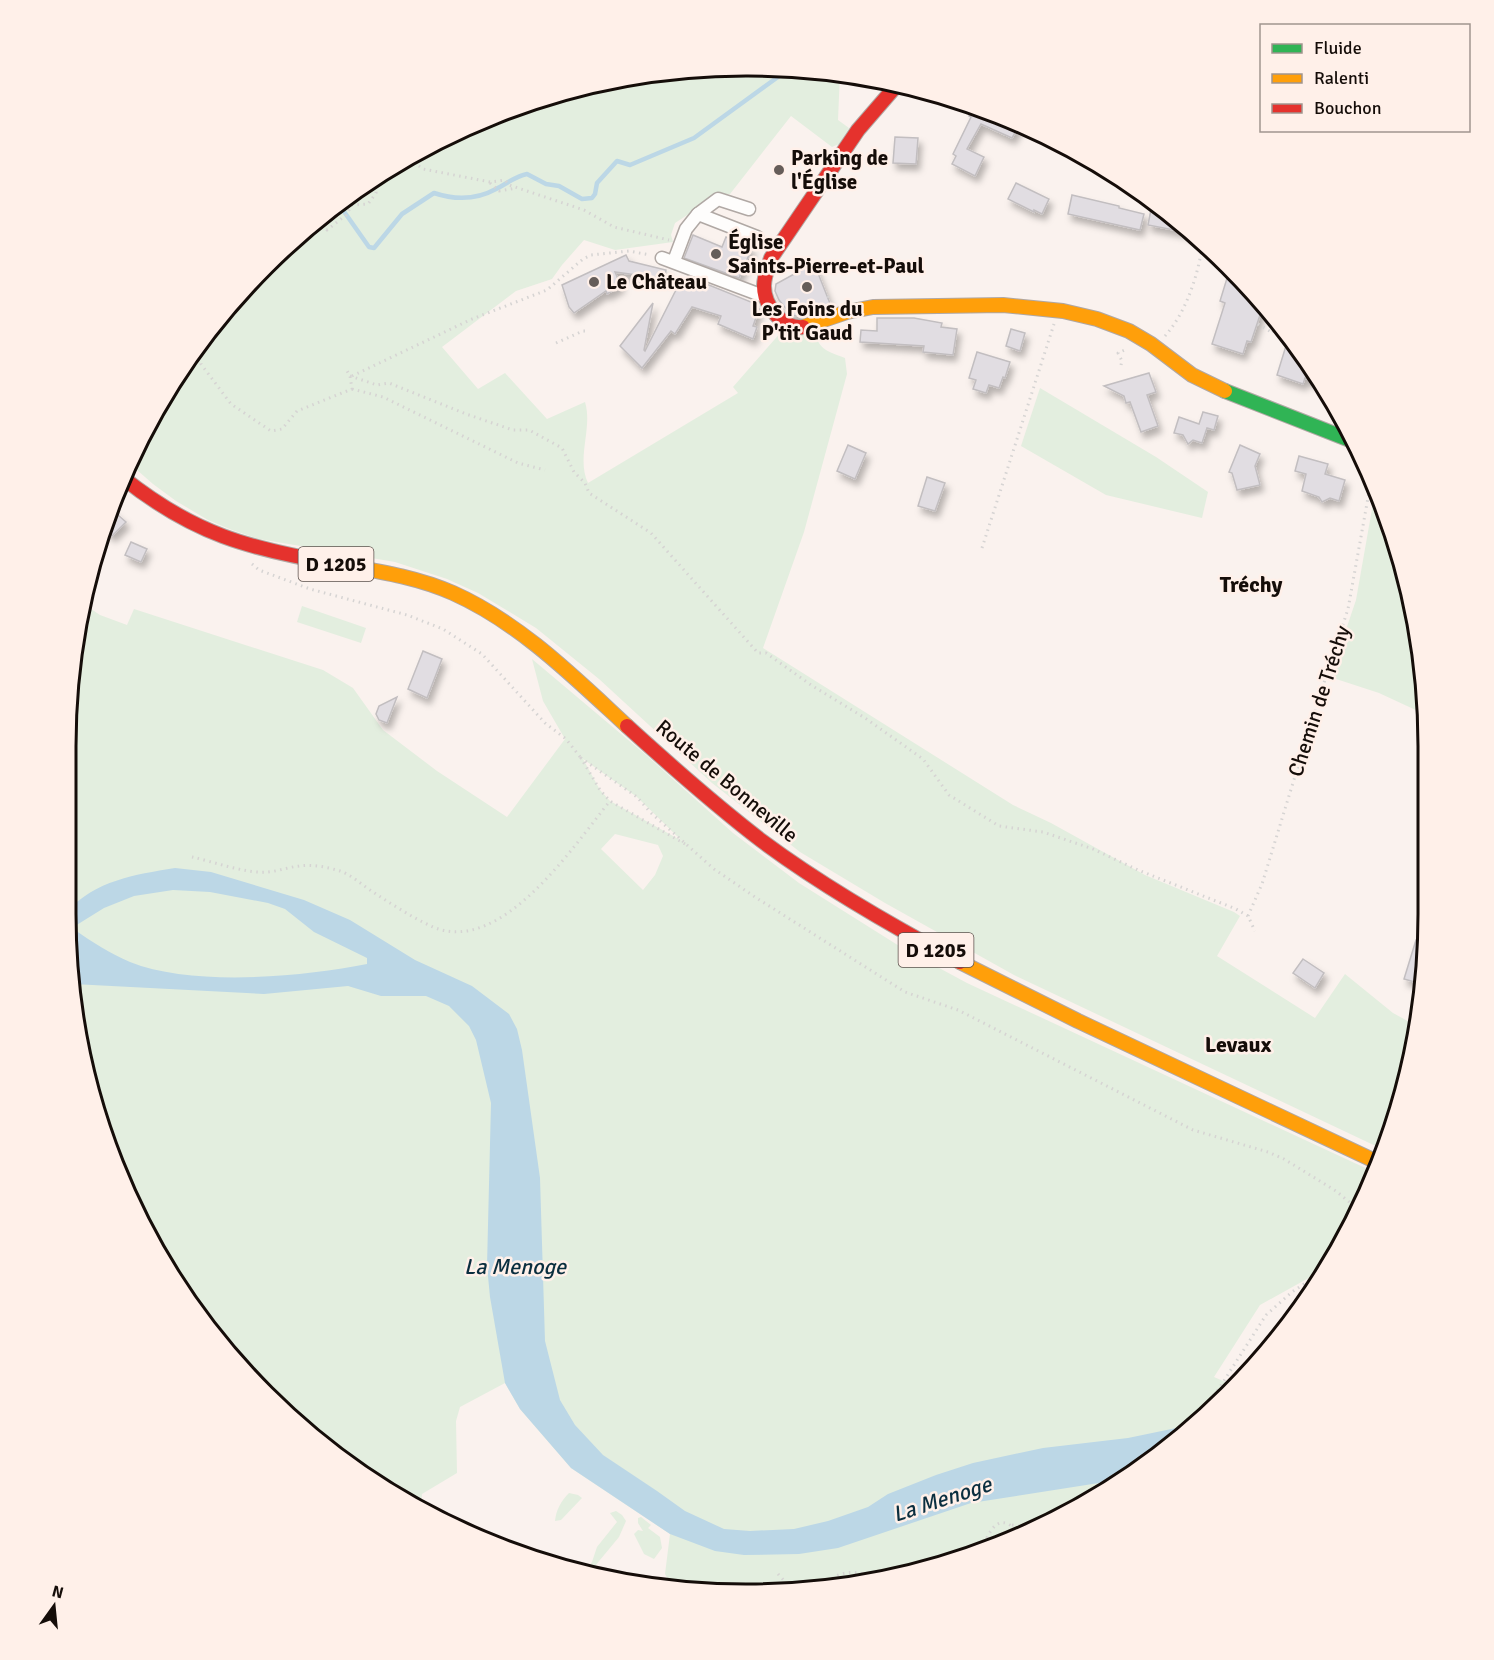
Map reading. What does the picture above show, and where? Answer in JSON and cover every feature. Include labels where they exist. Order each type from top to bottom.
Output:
[{"type":"main road","points":[[891,92],[858,130],[778,246],[767,268],[763,296],[780,319],[796,328],[854,309],[872,307],[1011,306],[1058,311],[1122,327],[1143,339],[1195,377],[1309,426],[1341,437]]},
{"type":"main road","name":"Route de Bonneville","points":[[131,484],[164,510],[193,526],[218,536],[298,557],[405,577],[468,600],[507,623],[548,655],[754,836],[863,908],[910,936],[999,983],[1370,1159]]},
{"type":"street","points":[[749,209],[718,199],[698,214],[686,229],[668,260],[763,296]]},
{"type":"street","points":[[698,214],[757,237]]},
{"type":"path","points":[[416,164],[423,169],[489,182],[505,180],[509,185],[584,210],[614,227],[666,238]]},
{"type":"path","points":[[489,182],[499,191],[517,187]]},
{"type":"path","points":[[353,205],[368,204],[376,193],[376,188]]},
{"type":"path","points":[[324,227],[327,230],[346,215],[352,206]]},
{"type":"path","points":[[350,376],[472,319],[547,290],[583,259],[591,255],[629,251],[668,260]]},
{"type":"path","points":[[1175,324],[1183,312],[1200,254]]},
{"type":"path","points":[[982,548],[1058,311]]},
{"type":"path","points":[[1257,324],[1273,332]]},
{"type":"path","points":[[556,343],[583,331],[587,332]]},
{"type":"path","points":[[1120,364],[1122,361],[1118,353],[1127,348]]},
{"type":"path","points":[[200,360],[231,404],[271,431],[282,429],[297,411],[352,389],[383,397],[518,463],[545,470]]},
{"type":"path","points":[[346,369],[350,376],[352,389]]},
{"type":"path","points":[[350,376],[377,385],[389,383],[513,430],[529,430],[562,448],[574,472],[585,483],[589,493],[651,533],[758,653],[766,653],[923,759],[949,795],[999,826],[1043,832],[1093,849],[1138,870],[1236,909],[1248,916],[1255,931]]},
{"type":"path","name":"Chemin de Tréchy","points":[[1248,916],[1262,884],[1348,609],[1368,496]]},
{"type":"path","points":[[244,559],[259,570],[282,579],[406,615],[457,636],[482,654],[545,723],[566,739],[610,801],[685,844]]},
{"type":"path","points":[[581,758],[637,797],[714,869],[905,992],[949,1007],[987,1024],[1050,1059],[1193,1130],[1268,1152],[1284,1159],[1336,1191],[1351,1203]]},
{"type":"path","points":[[192,857],[253,872],[268,872],[299,866],[316,866],[339,871],[350,875],[399,909],[433,927],[446,931],[465,931],[492,922],[510,912],[558,865],[610,801]]},
{"type":"path","points":[[1218,1389],[1266,1315],[1308,1282]]},
{"type":"path","points":[[986,1539],[989,1530],[995,1524],[1002,1522],[1017,1526]]},
{"type":"path","points":[[1010,1525],[1013,1528]]},
{"type":"path","points":[[834,1578],[852,1572],[863,1574]]},
{"type":"path","points":[[778,1574],[786,1582]]},
{"type":"green space","points":[[747,76],[840,83],[838,120],[849,128],[839,144],[832,147],[791,116],[730,194],[718,195],[675,223],[671,235],[673,242],[615,250],[584,240],[552,279],[516,291],[442,347],[478,389],[505,373],[547,419],[585,402],[587,422],[584,463],[588,483],[738,393],[733,387],[782,331],[814,332],[822,347],[845,358],[847,374],[804,532],[763,648],[1013,805],[1051,823],[1145,875],[1240,916],[1217,956],[1315,1018],[1345,974],[1393,1013],[1409,1022],[1395,1087],[1375,1146],[1014,975],[885,903],[800,852],[712,783],[599,679],[536,628],[478,593],[447,579],[395,562],[259,539],[232,530],[208,520],[153,484],[137,470],[166,412],[189,374],[215,339],[273,273],[305,243],[374,189],[412,166],[450,146],[531,112],[616,89],[659,82]]},
{"type":"green space","points":[[1040,388],[1156,457],[1208,492],[1202,518],[1106,495],[1021,446]]},
{"type":"green space","points":[[1372,507],[1395,573],[1405,616],[1412,659],[1416,710],[1379,693],[1330,677],[1356,600]]},
{"type":"green space","points":[[302,606],[366,628],[361,643],[297,622]]},
{"type":"green space","points":[[91,609],[100,615],[127,625],[134,609],[323,670],[353,688],[383,730],[437,771],[507,817],[565,739],[543,701],[532,659],[646,755],[733,833],[799,883],[904,949],[967,983],[1367,1169],[1348,1210],[1310,1277],[1260,1305],[1214,1377],[1226,1382],[1221,1387],[1189,1417],[1120,1471],[1044,1514],[963,1548],[921,1561],[835,1578],[747,1584],[668,1579],[665,1574],[670,1534],[571,1468],[520,1409],[505,1383],[460,1407],[456,1421],[457,1473],[422,1494],[422,1499],[374,1471],[339,1445],[273,1387],[243,1355],[189,1286],[166,1248],[146,1210],[112,1129],[89,1044],[82,1001],[76,913],[78,703],[82,659]],"holes":[[[583,759],[637,797],[682,841],[610,801],[600,790]],[[615,834],[658,845],[663,856],[655,875],[643,890],[601,849]]]},
{"type":"green space","points":[[569,1493],[582,1498],[561,1520],[555,1521],[559,1506]]},
{"type":"green space","points":[[616,1511],[626,1521],[619,1537],[595,1566],[590,1565],[597,1547],[617,1522],[610,1513]]},
{"type":"green space","points":[[641,1517],[651,1525],[648,1528],[660,1537],[662,1548],[654,1559],[644,1554],[634,1534],[638,1530],[643,1531],[638,1523],[638,1518]]},
{"type":"water","name":"La Menoge","points":[[175,868],[211,872],[304,900],[350,920],[415,960],[472,986],[509,1014],[517,1029],[522,1050],[540,1178],[545,1341],[560,1400],[575,1425],[603,1455],[685,1511],[724,1529],[750,1531],[794,1529],[828,1521],[868,1507],[888,1494],[973,1463],[1043,1448],[1128,1438],[1175,1428],[1120,1471],[1101,1483],[971,1503],[838,1548],[799,1554],[744,1555],[715,1551],[670,1534],[571,1468],[520,1409],[505,1383],[487,1266],[491,1103],[476,1040],[469,1026],[449,1006],[426,996],[381,996],[348,986],[264,994],[80,984],[77,931],[102,948],[130,962],[184,975],[280,976],[367,964],[367,958],[314,932],[285,909],[268,903],[210,892],[173,890],[134,896],[104,908],[77,925],[76,903],[78,901],[103,886],[130,877]]},
{"type":"building","points":[[969,116],[1015,133],[1012,138],[981,124],[967,149],[984,157],[975,176],[952,164],[956,156],[953,154],[971,117]]},
{"type":"building","points":[[895,137],[918,138],[916,164],[893,163]]},
{"type":"building","points":[[1016,183],[1049,199],[1042,214],[1008,199]]},
{"type":"building","points":[[1072,195],[1144,214],[1140,230],[1068,214]]},
{"type":"building","points":[[1151,212],[1173,230],[1148,225]]},
{"type":"building","name":"Église Saints-Pierre-et-Paul","points":[[693,235],[722,247],[726,237],[752,248],[739,278],[684,258]]},
{"type":"building","name":"Le Château","points":[[626,255],[629,261],[666,270],[665,279],[615,272],[621,286],[607,294],[606,291],[574,313],[569,307],[562,285]]},
{"type":"building","name":"Les Foins du P'tit Gaud","points":[[814,263],[831,306],[811,314],[795,316],[779,300],[775,291],[776,284]]},
{"type":"building","points":[[1227,279],[1260,316],[1251,342],[1247,341],[1243,354],[1212,344],[1225,303],[1220,301]]},
{"type":"building","points":[[680,282],[704,283],[756,304],[759,309],[753,326],[757,327],[753,339],[718,324],[721,316],[692,307],[675,334],[671,331],[642,368],[620,346],[653,303],[645,351]]},
{"type":"building","points":[[877,318],[914,318],[942,323],[941,327],[957,329],[953,355],[923,352],[924,346],[860,342],[861,330],[877,331]]},
{"type":"building","points":[[1011,329],[1025,333],[1020,351],[1006,346]]},
{"type":"building","points":[[1285,348],[1308,379],[1305,378],[1303,384],[1277,375]]},
{"type":"building","points":[[977,352],[1010,362],[999,388],[989,385],[986,393],[973,389],[976,380],[969,378]]},
{"type":"building","points":[[1149,373],[1156,392],[1147,395],[1158,426],[1141,432],[1130,402],[1126,403],[1124,396],[1104,386]]},
{"type":"building","points":[[1203,412],[1218,416],[1214,430],[1207,428],[1202,443],[1193,440],[1188,444],[1183,435],[1174,433],[1179,417],[1199,424]]},
{"type":"building","points":[[848,445],[866,453],[855,479],[837,471]]},
{"type":"building","points":[[1240,445],[1260,454],[1255,466],[1260,485],[1237,490],[1232,473],[1229,472]]},
{"type":"building","points":[[1299,456],[1328,464],[1325,474],[1345,480],[1339,501],[1330,498],[1322,502],[1319,497],[1302,491],[1306,474],[1295,471]]},
{"type":"building","points":[[927,477],[945,483],[935,511],[918,506]]},
{"type":"building","points":[[118,515],[126,522],[111,535]]},
{"type":"building","points":[[131,542],[147,549],[141,562],[125,555]]},
{"type":"building","points":[[423,651],[442,659],[427,698],[408,689]]},
{"type":"building","points":[[397,697],[387,723],[379,720],[376,714],[379,706]]},
{"type":"building","points":[[1416,940],[1417,940],[1414,982],[1404,979]]},
{"type":"building","points":[[1303,959],[1324,973],[1315,988],[1293,973]]},
{"type":"waterway","points":[[344,211],[369,247],[374,248],[402,214],[434,193],[458,198],[473,197],[488,193],[527,174],[546,184],[559,186],[582,199],[592,198],[597,183],[617,161],[630,165],[694,138],[777,77]]},
{"type":"traffic: fast","points":[[1225,391],[1341,436]]},
{"type":"traffic: slow","points":[[803,327],[847,312],[873,307],[1003,305],[1063,311],[1097,319],[1129,331],[1151,344],[1192,375],[1225,391]]},
{"type":"traffic: slow","points":[[338,564],[397,575],[425,583],[478,605],[524,635],[545,652],[627,726]]},
{"type":"traffic: slow","points":[[960,962],[1078,1021],[1370,1159]]},
{"type":"traffic: jam","points":[[803,327],[795,327],[781,320],[767,301],[764,282],[771,258],[858,130],[891,92]]},
{"type":"traffic: jam","points":[[131,484],[173,513],[223,536],[277,552],[338,564]]},
{"type":"traffic: jam","points":[[627,726],[762,841],[859,905],[960,962]]},
{"type":"place","name":"Parking de l'Église","points":[[779,170]]},
{"type":"place","name":"Église Saints-Pierre-et-Paul","points":[[716,254]]},
{"type":"place","name":"Le Château","points":[[594,282]]},
{"type":"place","name":"Les Foins du P'tit Gaud","points":[[807,287]]},
{"type":"district","name":"Tréchy","points":[[1251,584]]},
{"type":"district","name":"Levaux","points":[[1238,1044]]}]
